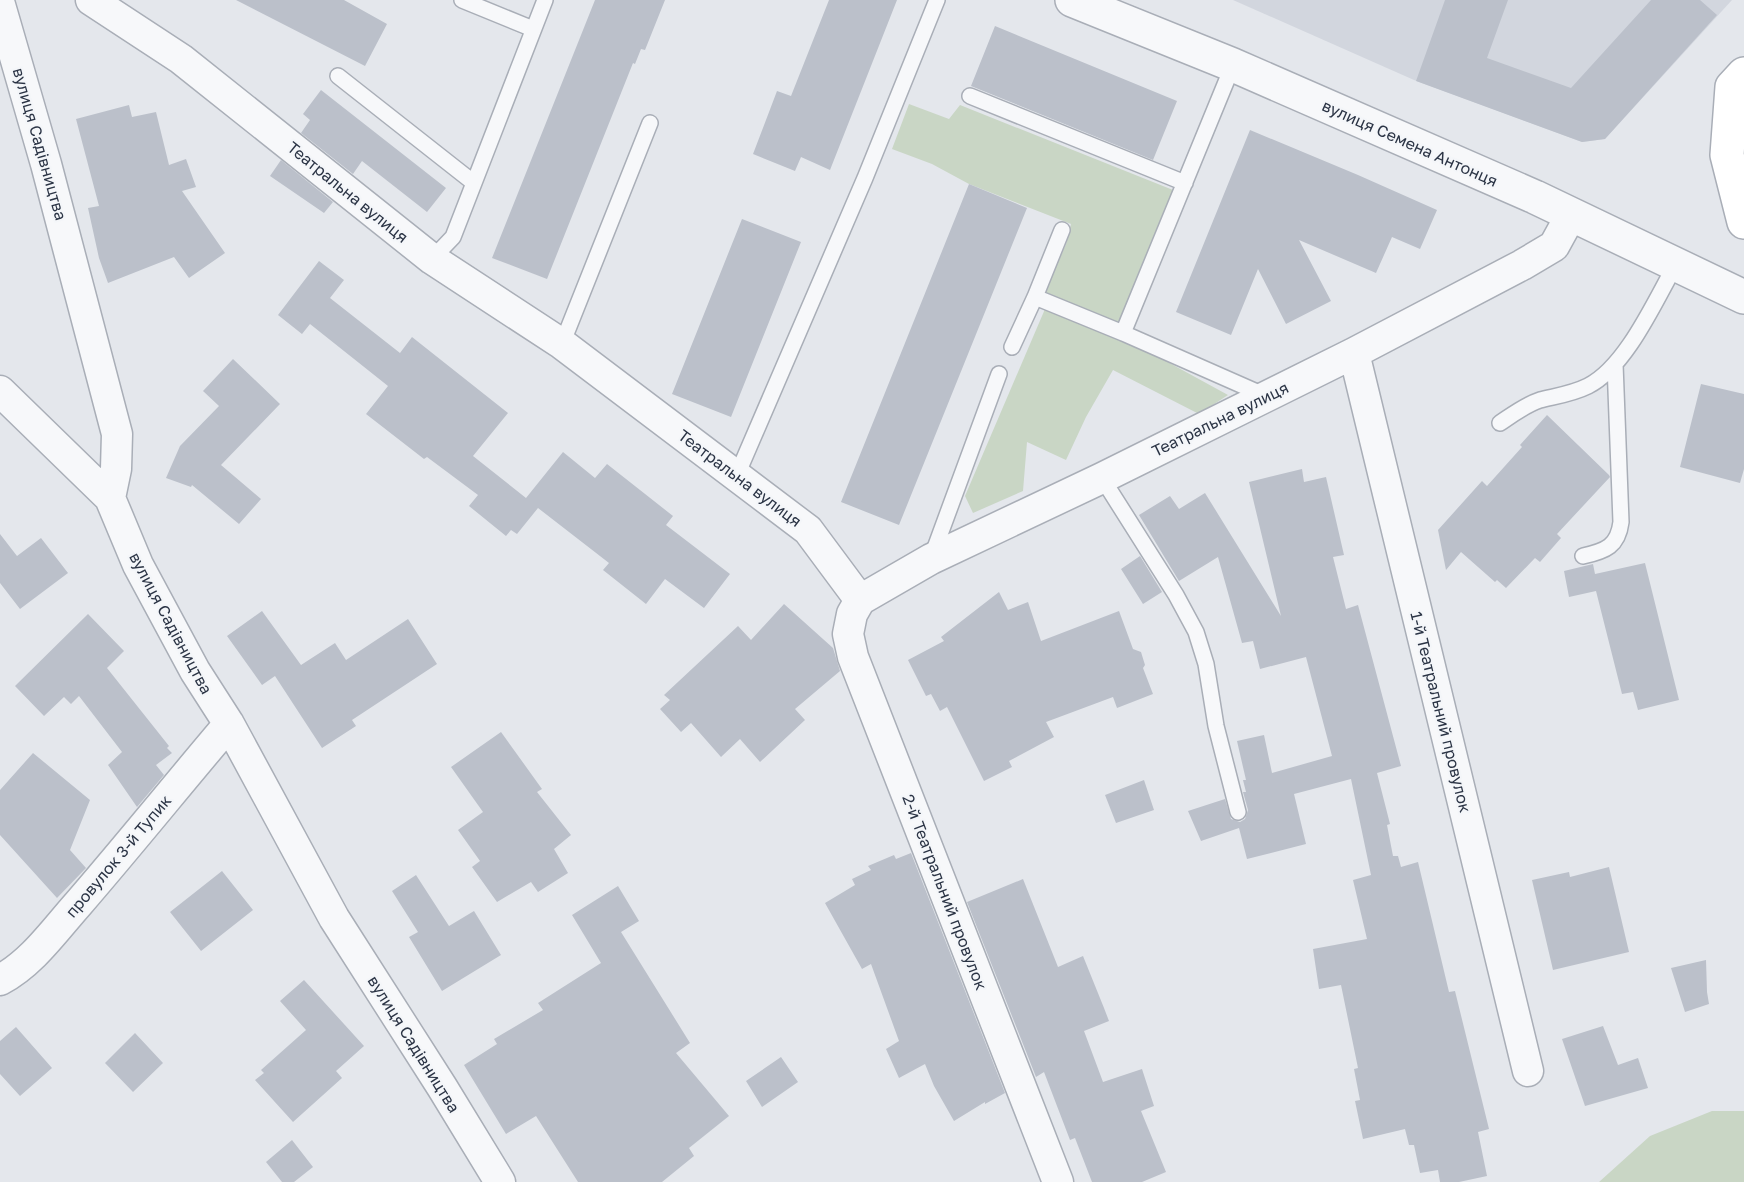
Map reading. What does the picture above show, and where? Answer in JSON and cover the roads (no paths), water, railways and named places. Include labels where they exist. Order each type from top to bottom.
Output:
[{"type":"main road","points":[[1744,74],[1732,87],[1727,155],[1744,222]]},
{"type":"street","name":"Театральна вулиця","points":[[91,0],[194,68],[432,259],[562,344],[808,530],[861,600],[931,559],[1102,478],[1354,353],[1522,265],[1554,246],[1571,214]]},
{"type":"street","name":"вулиця Семена Антонця","points":[[1072,0],[1233,65],[1571,214],[1744,297]]},
{"type":"street","name":"вулиця Садівництва","points":[[0,5],[46,164],[117,434],[116,469],[110,498],[138,565],[195,671],[229,724],[334,918],[500,1182]]},
{"type":"street","name":"1-й Театральний провулок","points":[[1354,353],[1528,1071]]},
{"type":"street","points":[[0,391],[110,498]]},
{"type":"street","name":"2-й Театральний провулок","points":[[861,600],[852,614],[848,634],[853,657],[1058,1182]]},
{"type":"street","name":"провулок 3-й Тупик","points":[[0,980],[13,974],[30,959],[229,724]]},
{"type":"lane","points":[[462,0],[533,29]]},
{"type":"lane","points":[[432,259],[453,237],[544,0]]},
{"type":"lane","points":[[737,475],[865,178],[937,0]]},
{"type":"lane","points":[[1123,333],[1233,65]]},
{"type":"lane","points":[[338,76],[474,183]]},
{"type":"lane","points":[[970,96],[1185,183]]},
{"type":"lane","points":[[562,344],[651,123]]},
{"type":"lane","points":[[1012,347],[1062,231]]},
{"type":"lane","points":[[1500,423],[1523,407],[1539,400],[1558,397],[1589,386],[1603,376],[1615,364],[1632,340],[1676,264]]},
{"type":"lane","points":[[1035,297],[1266,396]]},
{"type":"lane","points":[[1583,556],[1606,549],[1619,535],[1621,522],[1615,364]]},
{"type":"lane","points":[[931,559],[999,374]]},
{"type":"lane","points":[[1102,478],[1197,632],[1206,664],[1216,726],[1238,812]]}]
